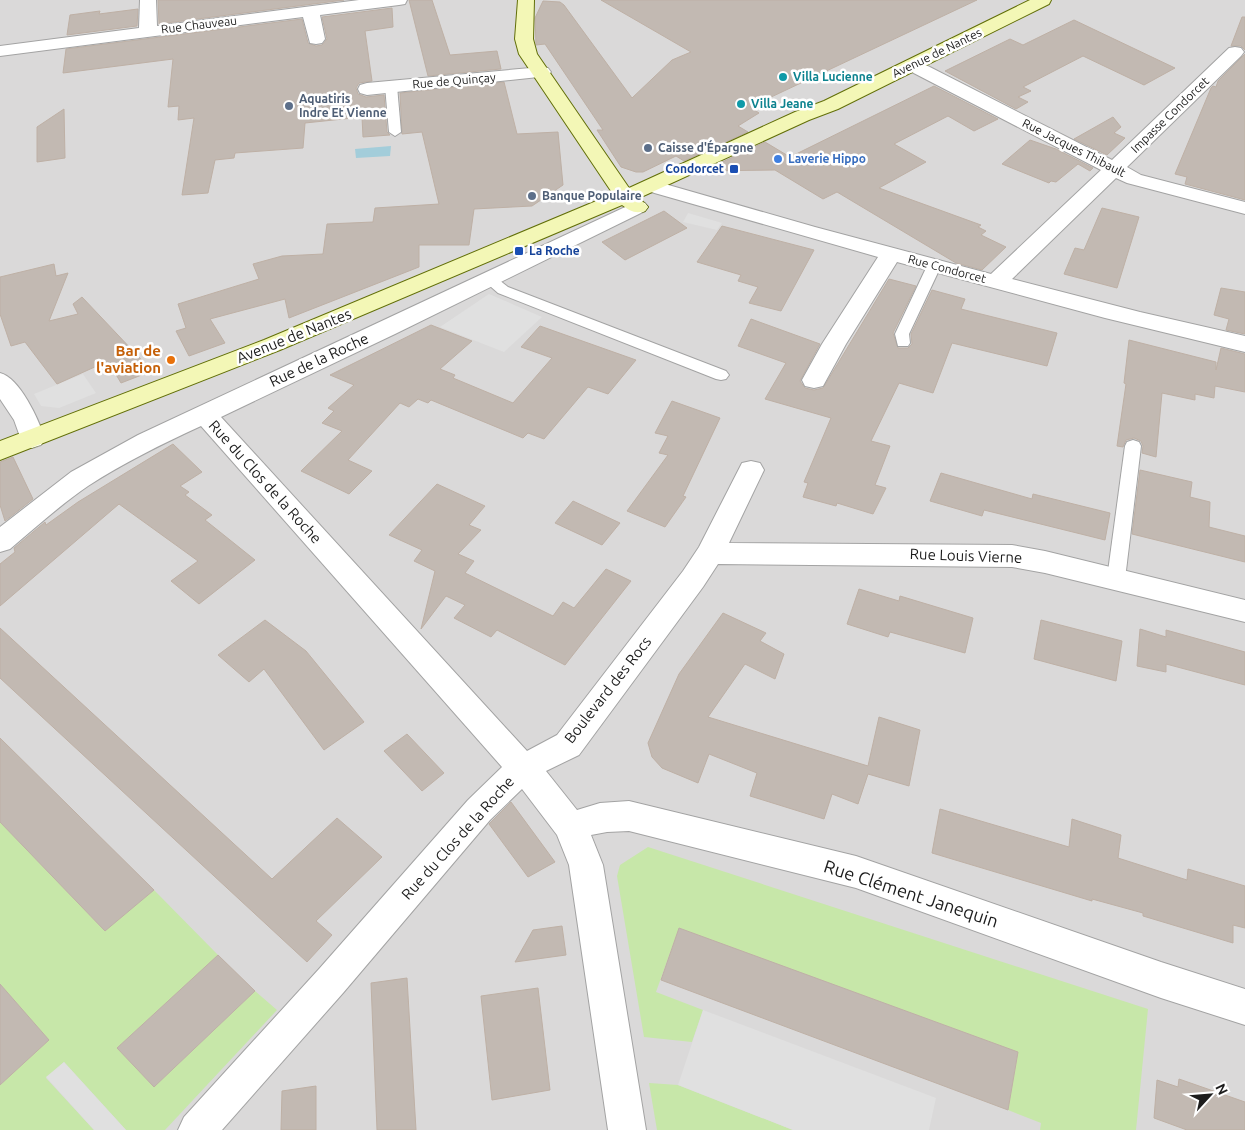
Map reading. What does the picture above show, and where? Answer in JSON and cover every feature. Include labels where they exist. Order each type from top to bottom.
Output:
[{"type":"main road","points":[[526,0],[525,46],[632,202]]},
{"type":"main road","name":"Avenue de Nantes","points":[[632,202],[651,186],[831,104],[1043,0]]},
{"type":"main road","name":"Avenue de Nantes","points":[[0,451],[272,345],[584,212],[672,192],[781,137],[831,104]]},
{"type":"street","points":[[148,0],[148,32]]},
{"type":"street","name":"Rue Chauveau","points":[[0,51],[399,0]]},
{"type":"street","points":[[310,11],[316,39]]},
{"type":"street","name":"Impasse Condorcet","points":[[996,282],[1235,52]]},
{"type":"street","name":"Rue Jacques Thibault","points":[[912,65],[1134,179],[1245,208]]},
{"type":"street","name":"Rue de Quinçay","points":[[367,88],[542,72]]},
{"type":"street","name":"Rue Condorcet","points":[[651,186],[934,266],[1190,332],[1245,344]]},
{"type":"street","name":"Rue de la Roche","points":[[0,542],[80,479],[147,441],[387,329],[489,279],[632,202]]},
{"type":"street","points":[[814,380],[834,344],[891,254]]},
{"type":"street","points":[[0,381],[26,419],[32,439]]},
{"type":"street","name":"Rue du Clos de la Roche","points":[[197,1130],[338,973],[479,810],[523,768],[204,414]]},
{"type":"street","name":"Boulevard des Rocs","points":[[523,768],[568,745],[694,579],[710,553],[751,470]]},
{"type":"street","name":"Rue Louis Vierne","points":[[710,553],[1012,556],[1116,579],[1245,611]]},
{"type":"street","points":[[523,768],[550,797],[572,827],[581,845],[586,865],[627,1130]]},
{"type":"street","name":"Rue Clément Janequin","points":[[572,827],[591,819],[629,816],[856,872],[1161,980],[1245,1006]]},
{"type":"lane","points":[[392,86],[395,132]]},
{"type":"lane","points":[[903,343],[902,334],[934,266]]},
{"type":"lane","points":[[489,279],[503,290],[721,375]]},
{"type":"lane","points":[[1116,579],[1133,446]]},
{"type":"shaded area","points":[[0,0],[1245,0],[1245,1130],[0,1130]]},
{"type":"shaded area","points":[[688,213],[722,223],[717,230],[683,222]]},
{"type":"shaded area","points":[[489,294],[542,317],[504,352],[440,327]]},
{"type":"shaded area","points":[[83,374],[96,393],[59,408],[41,406],[34,394]]},
{"type":"shaded area","points":[[703,1010],[936,1098],[929,1130],[793,1130],[678,1085]]},
{"type":"shaded area","points":[[64,1062],[126,1130],[94,1130],[46,1077]]},
{"type":"green space","points":[[0,822],[105,931],[154,890],[218,955],[117,1048],[154,1087],[255,991],[277,1010],[165,1130],[126,1130],[64,1062],[46,1078],[94,1130],[0,1130],[0,1085],[49,1040],[0,984]]},
{"type":"green space","points":[[648,847],[1148,1009],[1136,1130],[1040,1130],[1041,1123],[1008,1110],[1018,1052],[679,928],[656,992],[703,1010],[692,1042],[644,1037],[617,876],[620,865]]},
{"type":"green space","points":[[649,1083],[678,1085],[793,1130],[657,1130]]},
{"type":"water","points":[[391,146],[390,156],[356,158],[355,149]]},
{"type":"building","points":[[158,0],[344,0],[159,24]]},
{"type":"building","points":[[409,0],[432,0],[450,55],[497,51],[501,69],[428,76]]},
{"type":"building","points":[[601,0],[977,0],[750,107],[759,113],[738,126],[748,132],[684,161],[676,156],[643,172],[636,172],[621,167],[597,130],[603,130],[545,44],[536,45],[535,18],[543,1],[560,2],[564,5],[632,98],[672,60],[691,52]]},
{"type":"building","points":[[392,8],[393,27],[365,31],[372,81],[359,83],[356,88],[358,94],[366,97],[384,95],[387,132],[390,135],[363,137],[362,117],[305,123],[303,148],[235,153],[234,158],[215,160],[208,193],[182,195],[194,118],[178,120],[179,106],[168,107],[173,59],[63,73],[66,49],[302,19],[308,43],[316,46],[322,45],[327,39],[322,17]]},
{"type":"building","points":[[138,9],[137,26],[67,35],[70,15],[100,11],[99,14]]},
{"type":"building","points":[[1242,17],[1245,17],[1245,50],[1241,46],[1231,46]]},
{"type":"building","points":[[1074,20],[1175,68],[1144,85],[1083,56],[1023,87],[1031,91],[1018,97],[1028,102],[1016,109],[945,71],[1010,39],[1023,45]]},
{"type":"building","points":[[1245,54],[1245,200],[1185,184],[1187,177],[1175,174],[1211,88],[1213,86],[1216,87],[1218,81]]},
{"type":"building","points":[[504,82],[517,134],[558,132],[563,185],[532,206],[474,209],[469,245],[419,245],[419,267],[289,318],[285,299],[210,319],[225,343],[189,356],[176,331],[186,328],[178,304],[259,279],[253,264],[282,256],[323,254],[327,224],[373,222],[375,208],[439,204],[422,132],[402,134],[400,93]]},
{"type":"building","points":[[934,86],[998,119],[974,131],[948,116],[894,144],[926,162],[879,188],[981,225],[978,227],[986,231],[981,235],[1006,247],[982,270],[956,263],[837,192],[823,199],[775,170],[703,171],[765,142],[790,157]]},
{"type":"building","points":[[64,109],[65,158],[37,162],[37,127]]},
{"type":"building","points":[[1113,117],[1121,127],[1114,133],[1125,138],[1107,155],[1074,139]]},
{"type":"building","points":[[1030,140],[1056,149],[1093,168],[1090,171],[1078,164],[1056,182],[1051,181],[1049,183],[1002,164]]},
{"type":"building","points":[[1102,208],[1139,217],[1117,288],[1064,274],[1075,248],[1084,250]]},
{"type":"building","points":[[664,211],[687,228],[625,260],[602,242]]},
{"type":"building","points":[[722,226],[814,250],[781,311],[749,303],[758,287],[738,281],[741,275],[697,262]]},
{"type":"building","points":[[54,264],[56,276],[68,273],[49,321],[78,314],[73,304],[82,297],[152,371],[121,383],[108,361],[57,384],[25,342],[11,346],[0,314],[0,277]]},
{"type":"building","points":[[889,279],[916,286],[893,333],[898,348],[908,348],[912,344],[911,334],[932,290],[965,299],[961,309],[1057,333],[1047,366],[952,343],[933,393],[899,383],[871,441],[890,446],[875,485],[886,488],[873,514],[837,503],[836,506],[803,497],[808,483],[804,482],[831,418],[765,399],[786,363],[738,346],[751,319],[820,344],[800,381],[805,388],[814,390],[823,388]]},
{"type":"building","points":[[1221,288],[1245,292],[1245,334],[1226,330],[1229,319],[1214,315]]},
{"type":"building","points":[[431,325],[472,341],[440,369],[455,375],[453,378],[513,403],[552,358],[521,347],[540,326],[636,360],[608,394],[588,387],[544,439],[528,433],[523,438],[431,400],[428,403],[418,399],[409,407],[400,403],[348,460],[372,471],[349,494],[301,471],[342,431],[322,423],[334,411],[328,408],[354,385],[330,375]]},
{"type":"building","points":[[1129,340],[1216,362],[1216,370],[1221,348],[1245,354],[1245,392],[1215,386],[1214,398],[1195,394],[1195,400],[1162,393],[1156,457],[1142,453],[1143,446],[1141,441],[1134,438],[1126,440],[1123,447],[1117,446],[1126,384],[1124,383]]},
{"type":"building","points":[[672,401],[720,418],[683,496],[686,497],[665,527],[627,511],[668,455],[659,453],[668,436],[655,433]]},
{"type":"building","points":[[173,444],[202,472],[180,486],[189,492],[185,495],[212,515],[205,520],[255,560],[199,604],[171,581],[198,561],[119,504],[0,606],[0,564],[15,552],[14,548],[45,522],[46,525],[78,502]]},
{"type":"building","points":[[13,457],[33,499],[5,521],[0,505],[0,462]]},
{"type":"building","points":[[1140,470],[1192,482],[1190,497],[1210,502],[1209,527],[1245,536],[1245,562],[1132,534]]},
{"type":"building","points":[[941,473],[1032,499],[1033,494],[1110,513],[1105,540],[984,510],[982,516],[930,501]]},
{"type":"building","points":[[437,484],[485,506],[469,525],[481,530],[458,554],[474,561],[465,573],[553,616],[563,602],[574,608],[606,569],[631,581],[565,665],[497,630],[491,637],[454,618],[465,605],[446,596],[421,629],[435,571],[414,561],[422,550],[389,535]]},
{"type":"building","points":[[573,501],[620,523],[602,545],[555,523]]},
{"type":"building","points":[[859,589],[899,601],[900,596],[973,618],[965,653],[890,632],[888,637],[847,624]]},
{"type":"building","points":[[723,613],[766,633],[760,641],[784,654],[775,679],[745,664],[708,717],[868,766],[879,717],[920,730],[909,786],[868,774],[858,804],[832,794],[824,819],[750,796],[757,773],[709,754],[698,783],[662,768],[652,757],[648,743],[679,674]]},
{"type":"building","points":[[265,620],[306,651],[364,722],[324,750],[264,669],[249,682],[218,655]]},
{"type":"building","points":[[1041,620],[1122,641],[1116,681],[1034,659]]},
{"type":"building","points":[[0,628],[272,879],[337,818],[382,857],[316,921],[332,935],[307,962],[0,678]]},
{"type":"building","points":[[1140,629],[1166,637],[1166,630],[1245,652],[1245,685],[1166,664],[1166,672],[1137,666]]},
{"type":"building","points":[[407,734],[444,773],[422,791],[384,751]]},
{"type":"building","points":[[0,738],[154,890],[105,931],[0,822]]},
{"type":"building","points":[[511,802],[555,862],[528,877],[489,824]]},
{"type":"building","points":[[940,809],[1069,847],[1072,819],[1121,835],[1118,858],[1187,880],[1188,869],[1245,886],[1245,928],[1233,925],[1233,943],[1143,916],[1143,913],[1092,899],[1092,901],[932,853]]},
{"type":"building","points":[[562,926],[566,955],[515,962],[533,930]]},
{"type":"building","points":[[679,928],[1018,1052],[1008,1110],[661,980]]},
{"type":"building","points":[[218,955],[255,991],[154,1087],[117,1048]]},
{"type":"building","points":[[407,978],[416,1130],[377,1130],[371,983]]},
{"type":"building","points":[[0,984],[49,1040],[0,1085]]},
{"type":"building","points":[[538,988],[550,1090],[492,1100],[481,996]]},
{"type":"building","points":[[1179,1079],[1245,1102],[1245,1130],[1187,1130],[1154,1118],[1157,1080],[1178,1087]]},
{"type":"building","points":[[316,1086],[316,1130],[281,1130],[282,1091]]},
{"type":"place","name":"Villa Lucienne","points":[[783,77]]},
{"type":"place","name":"Villa Jeane","points":[[741,104]]},
{"type":"place","name":"Aquatiris Indre Et Vienne","points":[[289,106]]},
{"type":"place","name":"Caisse d'Épargne","points":[[648,148]]},
{"type":"place","name":"Laverie Hippo","points":[[778,159]]},
{"type":"place","name":"Condorcet","points":[[734,169]]},
{"type":"place","name":"Banque Populaire","points":[[532,196]]},
{"type":"place","name":"La Roche","points":[[519,251]]},
{"type":"place","name":"Bar de l'aviation","points":[[171,360]]}]
